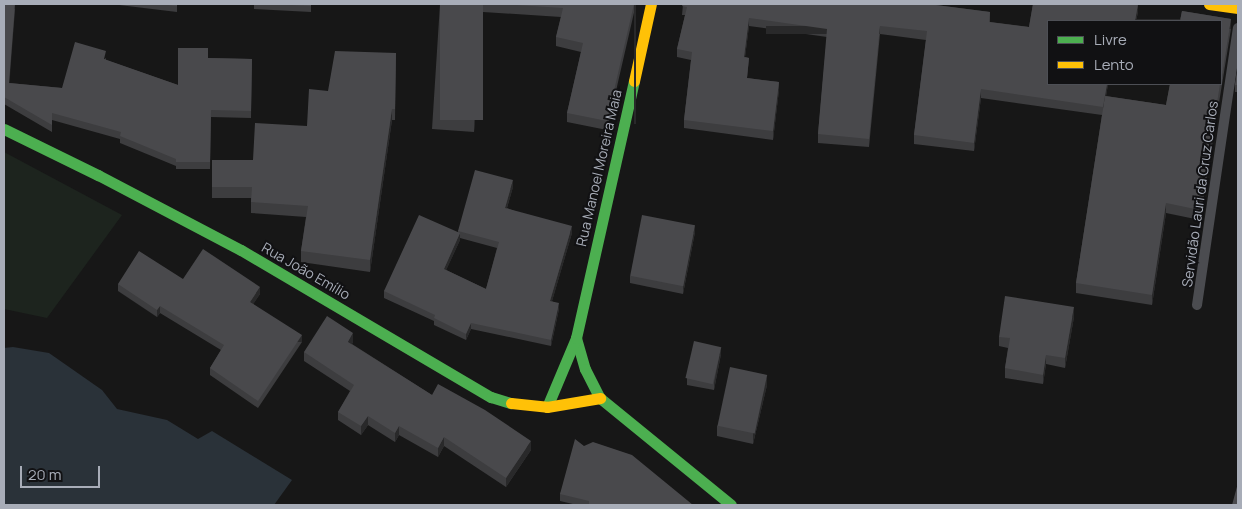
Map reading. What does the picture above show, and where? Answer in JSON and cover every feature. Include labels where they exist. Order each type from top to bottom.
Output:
[{"type":"main road","name":"Rua Manoel Moreira Maia","points":[[547,407],[576,338],[651,4]]},
{"type":"main road","points":[[1209,4],[1238,8]]},
{"type":"main road","name":"Rua João Emílio","points":[[4,129],[98,175],[241,250],[491,397],[519,406],[547,407],[600,398]]},
{"type":"main road","name":"Rua Manoel Moreira Maia","points":[[576,338],[585,369],[600,398]]},
{"type":"main road","points":[[600,398],[730,505]]},
{"type":"lane","name":"Servidão Lauri da Cruz Carlos","points":[[1197,305],[1238,28]]},
{"type":"shaded area","points":[[4,152],[122,215],[47,318],[4,309]]},
{"type":"shaded area","points":[[13,347],[49,353],[102,390],[117,409],[167,420],[198,439],[212,431],[292,480],[274,505],[4,505],[4,348]]},
{"type":"building","points":[[4,4],[15,4],[9,83],[62,88],[75,42],[106,51],[104,59],[178,85],[178,48],[208,48],[208,58],[252,59],[251,111],[211,110],[210,162],[176,162],[176,159],[120,136],[121,132],[52,113],[52,125],[4,97]]},
{"type":"building","points":[[158,4],[177,4],[177,6]]},
{"type":"building","points":[[271,4],[311,4],[311,6]]},
{"type":"building","points":[[440,4],[483,4],[483,120],[440,120]]},
{"type":"building","points":[[500,4],[634,4],[607,121],[567,113],[583,43],[556,37],[563,8]]},
{"type":"building","points":[[683,4],[928,4],[990,12],[989,22],[1029,27],[1033,4],[1138,4],[1135,20],[1047,20],[1047,85],[1107,85],[1103,107],[981,89],[974,143],[914,135],[927,31],[880,26],[869,139],[818,134],[827,29],[749,18],[744,57],[749,58],[747,78],[779,82],[773,131],[684,120],[692,52],[677,49],[687,7],[682,6]]},
{"type":"building","points":[[1182,11],[1231,19],[1222,76],[1222,20],[1180,20]]},
{"type":"building","points":[[335,51],[396,53],[395,109],[392,109],[370,260],[301,251],[308,206],[251,202],[252,187],[212,187],[212,160],[253,160],[255,123],[307,126],[309,89],[328,91]]},
{"type":"building","points":[[1238,66],[1238,85],[1235,85]]},
{"type":"building","points":[[1170,85],[1220,85],[1200,210],[1166,203],[1152,295],[1076,283],[1105,96],[1166,105]]},
{"type":"building","points":[[475,170],[513,180],[505,208],[572,226],[550,301],[559,303],[551,340],[471,323],[466,334],[434,318],[435,315],[384,291],[419,215],[460,233],[444,269],[486,289],[499,242],[458,231]]},
{"type":"building","points":[[642,215],[695,225],[683,286],[630,276]]},
{"type":"building","points":[[203,249],[260,287],[250,302],[302,335],[258,401],[210,368],[224,345],[160,306],[157,310],[118,284],[139,251],[183,279]]},
{"type":"building","points":[[1005,296],[1074,307],[1065,358],[1046,355],[1043,375],[1005,368],[1010,338],[999,337]]},
{"type":"building","points":[[327,316],[353,333],[348,342],[432,395],[438,384],[485,410],[531,441],[506,478],[444,437],[438,448],[399,426],[395,433],[368,416],[361,426],[338,412],[354,385],[304,352]]},
{"type":"building","points":[[694,341],[721,347],[713,384],[685,378]]},
{"type":"building","points":[[730,367],[767,375],[755,434],[718,426]]},
{"type":"building","points":[[575,439],[584,446],[593,442],[632,455],[693,505],[589,505],[589,501],[560,494]]},
{"type":"building","points":[[1238,483],[1238,505],[1232,505]]},
{"type":"traffic: fast","points":[[547,407],[576,338],[634,81]]},
{"type":"traffic: fast","points":[[4,129],[98,175],[241,250],[491,397],[511,403]]},
{"type":"traffic: fast","points":[[576,338],[585,369],[600,398],[731,505]]},
{"type":"traffic: slow","points":[[634,81],[651,4]]},
{"type":"traffic: slow","points":[[1209,4],[1238,8]]},
{"type":"traffic: slow","points":[[511,403],[547,407],[600,398]]}]
